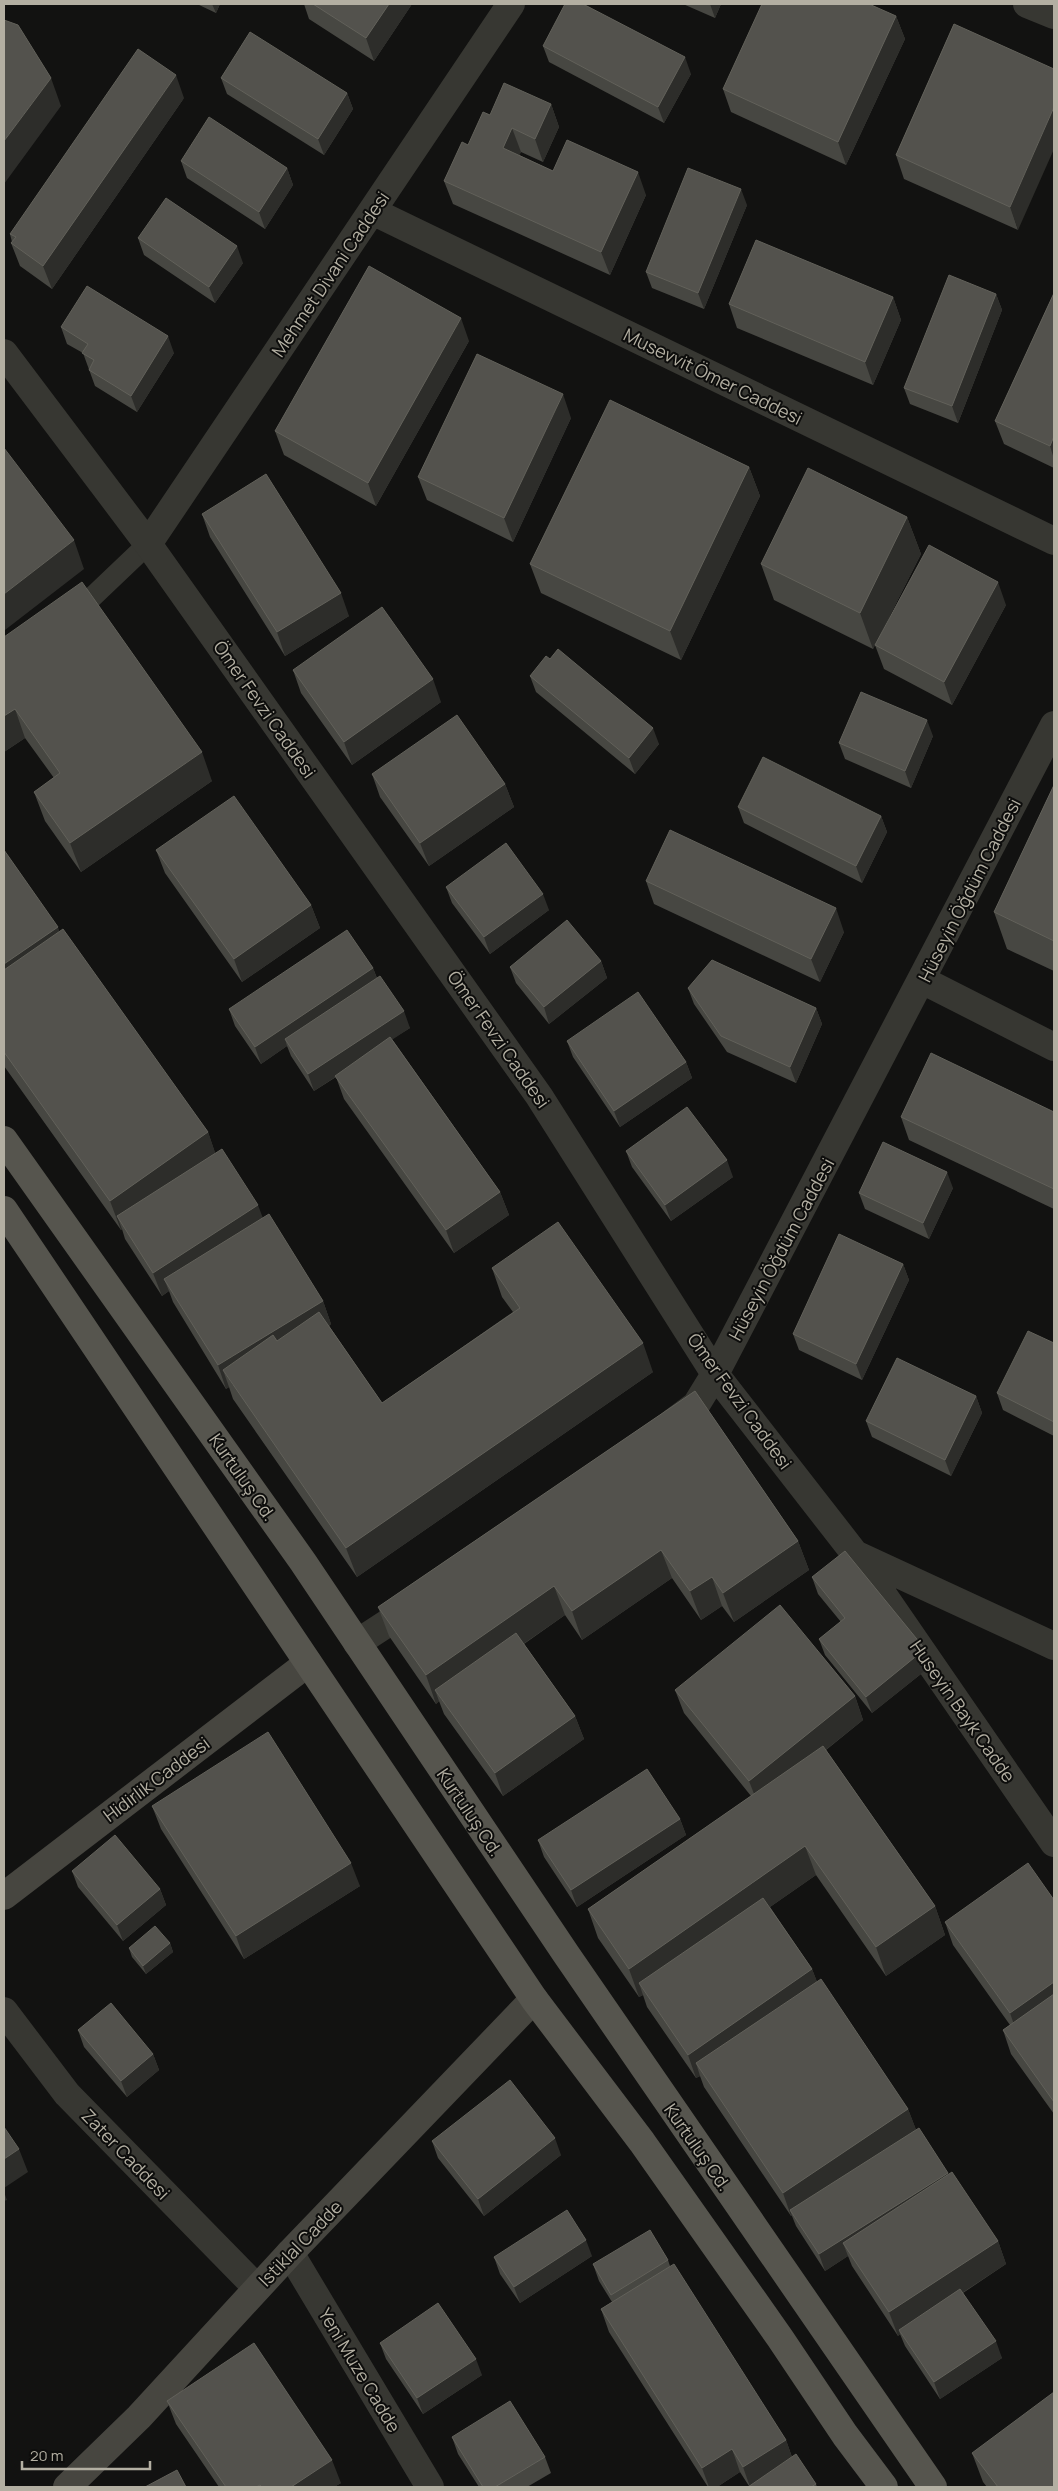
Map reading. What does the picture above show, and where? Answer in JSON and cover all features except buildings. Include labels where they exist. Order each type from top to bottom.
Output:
[{"type":"main road","name":"Kurtuluş Cd.","points":[[4,1140],[303,1562],[566,1954],[933,2487]]},
{"type":"main road","points":[[4,1210],[534,1999],[676,2191],[775,2330],[845,2435],[884,2487]]},
{"type":"street","name":"Mehmet Divani Caddesi","points":[[148,544],[511,4]]},
{"type":"street","points":[[1027,4],[1054,15]]},
{"type":"street","name":"Musevvit Ömer Caddesi","points":[[372,211],[1054,541]]},
{"type":"street","name":"Ömer Fevzi Caddesi","points":[[4,353],[148,544],[539,1096],[715,1374],[855,1554],[1054,1646]]},
{"type":"street","name":"Hüseyin Öğdüm Caddesi","points":[[650,1439],[696,1405],[715,1374],[1054,725]]},
{"type":"street","points":[[922,980],[1054,1047]]},
{"type":"street","name":"Huseyin Bayk Cadde","points":[[855,1554],[1054,1843]]},
{"type":"street","points":[[357,1643],[438,1589]]},
{"type":"street","name":"Hidirlik Caddesi","points":[[4,1896],[308,1663]]},
{"type":"street","name":"Istiklal Cadde","points":[[67,2487],[139,2417],[290,2253],[534,1999]]},
{"type":"street","name":"Zater Caddesi","points":[[4,2011],[67,2094],[257,2288]]},
{"type":"street","name":"Yeni Muze Cadde","points":[[290,2253],[430,2487]]},
{"type":"lane","points":[[53,625],[85,604],[148,544]]}]
